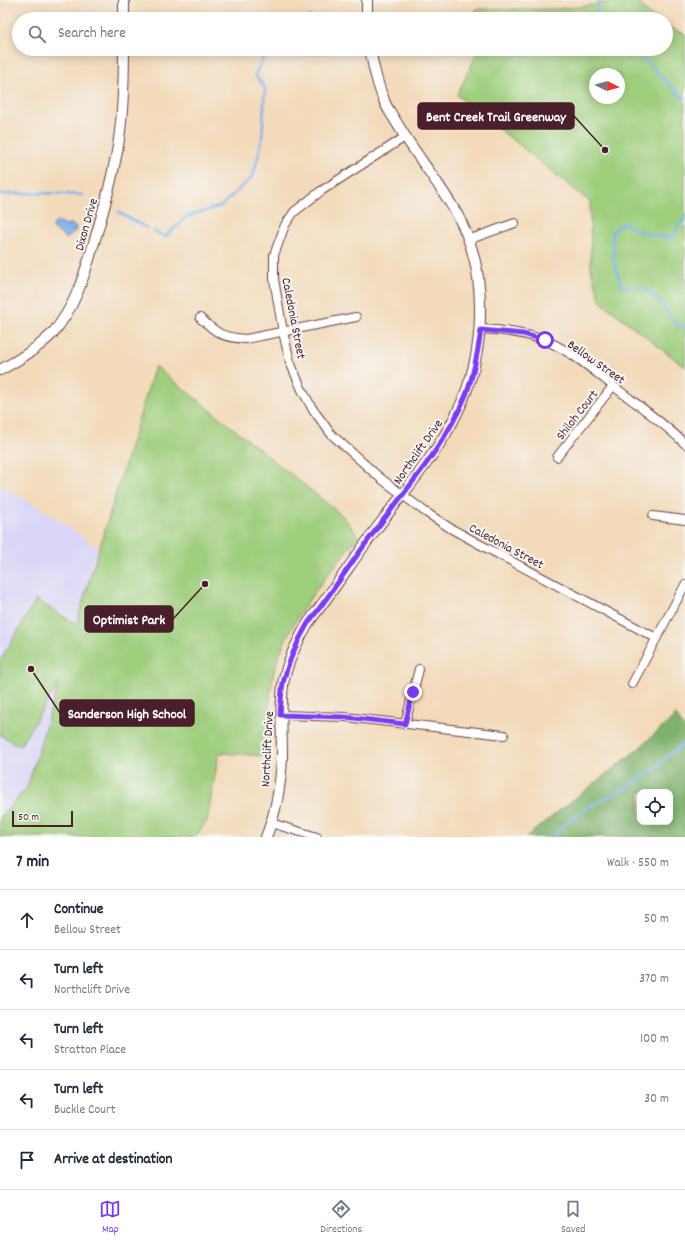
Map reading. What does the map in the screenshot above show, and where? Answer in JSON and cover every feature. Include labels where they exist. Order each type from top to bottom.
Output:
[{"type":"street","points":[[124,0],[124,12]]},
{"type":"street","points":[[367,0],[367,12]]},
{"type":"street","name":"Dixon Drive","points":[[0,370],[23,358],[52,334],[66,315],[80,286],[102,213],[116,152],[123,96],[124,56]]},
{"type":"street","name":"Northclift Drive","points":[[266,837],[271,822],[281,773],[282,732],[280,715],[283,684],[288,667],[300,638],[308,623],[443,440],[466,394],[473,372],[481,330],[480,286],[475,261],[468,240],[458,217],[441,187],[405,137],[384,100],[372,56]]},
{"type":"street","name":"Caledonia Street","points":[[405,137],[321,190],[294,212],[285,225],[274,255],[274,279],[290,362],[302,390],[312,408],[331,434],[374,472],[424,511],[450,528],[656,638]]},
{"type":"street","points":[[468,240],[515,223]]},
{"type":"street","points":[[200,318],[217,333],[229,337],[246,339],[356,317]]},
{"type":"street","name":"Bellow Street","points":[[481,330],[523,334],[545,340],[567,352],[675,434],[685,444]]},
{"type":"street","name":"Shiloh Court","points":[[557,457],[613,386]]},
{"type":"street","points":[[653,516],[685,520]]},
{"type":"street","points":[[632,684],[685,585]]},
{"type":"street","points":[[405,724],[419,669]]},
{"type":"street","points":[[280,715],[345,717],[504,735]]},
{"type":"street","points":[[271,822],[317,837]]},
{"type":"shaded area","points":[[0,486],[51,514],[99,549],[27,788],[0,818]]},
{"type":"green space","points":[[617,0],[637,0],[647,12],[476,12],[476,9],[565,8],[600,4]]},
{"type":"green space","points":[[673,29],[685,34],[685,367],[601,302],[591,269],[590,202],[457,95],[476,56],[673,56]]},
{"type":"green space","points":[[155,366],[343,516],[358,536],[306,604],[285,641],[277,661],[272,682],[269,719],[269,756],[219,753],[207,821],[195,837],[0,837],[0,817],[27,788],[59,682],[20,746],[0,735],[0,661],[36,600],[76,624]]},
{"type":"green space","points":[[676,715],[685,730],[685,837],[526,837],[638,749]]},
{"type":"water","points":[[57,221],[67,225],[69,223],[76,227],[75,231],[67,239],[52,227]]},
{"type":"waterway","points":[[597,12],[599,0]]},
{"type":"waterway","points":[[154,231],[165,237],[186,217],[221,206],[253,176],[262,140],[265,88],[255,75],[264,56]]},
{"type":"waterway","points":[[641,56],[685,100]]},
{"type":"waterway","points":[[0,194],[49,193],[83,195]]},
{"type":"waterway","points":[[118,212],[147,228]]},
{"type":"waterway","points":[[685,217],[672,239],[641,232],[623,223],[612,232],[614,263],[622,286],[642,287],[660,301],[673,321],[685,328]]},
{"type":"waterway","points":[[553,837],[563,825],[590,806],[620,791],[649,773],[685,742]]},
{"type":"place","name":"Bent Creek Trail Greenway","points":[[605,150]]},
{"type":"place","name":"Optimist Park","points":[[205,584]]},
{"type":"place","name":"Sanderson High School","points":[[31,669]]},
{"type":"route","points":[[413,692],[405,724],[345,717],[280,715],[283,684],[288,667],[300,638],[308,623],[443,440],[466,394],[473,372],[481,330],[504,331],[545,340]]}]
